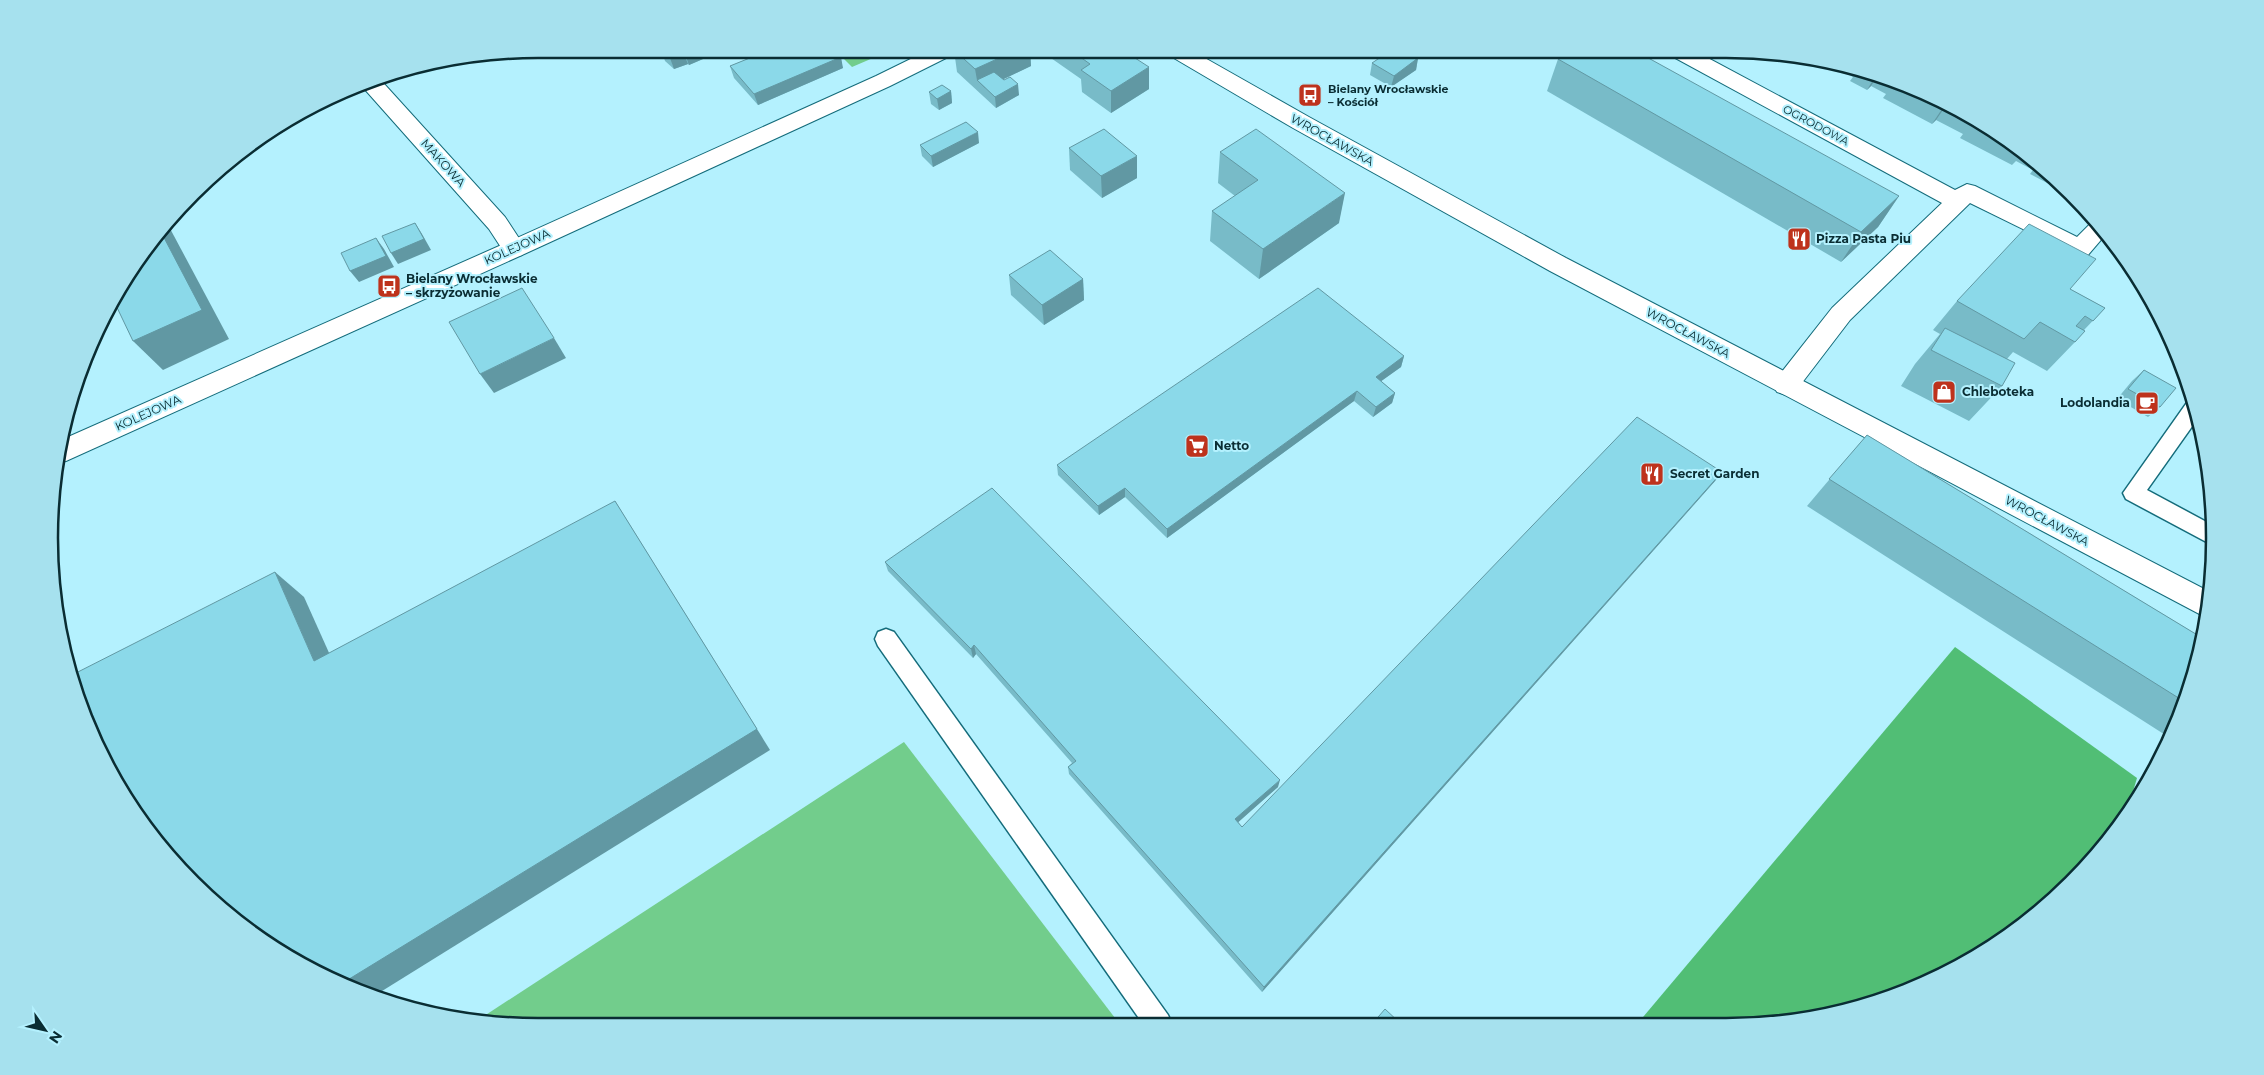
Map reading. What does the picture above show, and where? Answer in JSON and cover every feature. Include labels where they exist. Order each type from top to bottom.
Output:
[{"type":"street","name":"KOLEJOWA","points":[[66,449],[514,249],[932,57]]},
{"type":"street","name":"WROCŁAWSKA","points":[[1187,57],[1260,100],[1508,236],[1786,385],[2202,603]]},
{"type":"street","name":"OGRODOWA","points":[[1690,57],[1956,201]]},
{"type":"street","name":"MAKOWA","points":[[374,86],[497,223],[514,249]]},
{"type":"street","points":[[1786,385],[1841,314],[1967,192],[2080,249],[2095,231]]},
{"type":"lane","points":[[2190,414],[2133,493],[2206,532]]},
{"type":"lane","points":[[886,639],[1155,1018]]},
{"type":"green space","points":[[842,57],[875,57],[852,67]]},
{"type":"green space","points":[[1955,647],[2137,778],[2132,794],[2126,804],[2107,830],[2066,877],[2019,918],[1993,937],[1939,968],[1881,992],[1820,1008],[1789,1013],[1726,1018],[1642,1018]]},
{"type":"green space","points":[[904,742],[1115,1018],[538,1018],[487,1014]]},
{"type":"building","points":[[752,57],[841,57],[754,94],[730,66]]},
{"type":"building","points":[[962,57],[1001,57],[975,69]]},
{"type":"building","points":[[1080,57],[1133,57],[1149,67],[1111,91],[1081,70],[1090,64]]},
{"type":"building","points":[[1381,57],[1418,58],[1394,76],[1372,63]]},
{"type":"building","points":[[1561,57],[1647,57],[1899,196],[1861,232],[1558,59]]},
{"type":"building","points":[[994,72],[1004,80],[1010,77],[1018,84],[995,97],[977,80]]},
{"type":"building","points":[[942,85],[951,91],[937,99],[929,92]]},
{"type":"building","points":[[966,122],[978,132],[931,156],[920,145]]},
{"type":"building","points":[[1104,129],[1137,156],[1101,176],[1069,148]]},
{"type":"building","points":[[1256,129],[1345,193],[1263,249],[1212,211],[1258,180],[1220,152]]},
{"type":"building","points":[[415,223],[424,239],[391,253],[382,236]]},
{"type":"building","points":[[2029,224],[2096,259],[2070,289],[2105,308],[2093,321],[2085,316],[2076,326],[2085,331],[2075,342],[2040,322],[2024,339],[1957,301]]},
{"type":"building","points":[[164,237],[202,310],[133,341],[117,307],[138,271]]},
{"type":"building","points":[[376,238],[386,256],[350,271],[341,253]]},
{"type":"building","points":[[1050,250],[1083,279],[1042,305],[1009,275]]},
{"type":"building","points":[[522,288],[554,338],[480,374],[449,322]]},
{"type":"building","name":"Netto","points":[[1318,288],[1404,356],[1376,377],[1395,393],[1376,407],[1357,391],[1167,529],[1125,488],[1098,506],[1057,465]]},
{"type":"building","points":[[1945,328],[2015,363],[2002,386],[1931,350]]},
{"type":"building","points":[[2144,370],[2176,388],[2160,407],[2128,389]]},
{"type":"building","points":[[1637,417],[1722,472],[1264,987],[1068,767],[1076,761],[974,645],[971,649],[885,562],[992,488],[1280,780],[1235,819],[1242,827]]},
{"type":"building","points":[[1867,435],[2196,634],[2179,698],[1829,479]]},
{"type":"building","points":[[615,501],[757,729],[349,979],[325,968],[271,937],[221,898],[177,854],[138,804],[122,778],[94,721],[77,672],[275,572],[314,661]]},
{"type":"building","points":[[1385,1009],[1395,1018],[1377,1018]]},
{"type":"place","name":"Bielany Wrocławskie – Kościół","points":[[1310,95]]},
{"type":"place","name":"Pizza Pasta Piu","points":[[1799,239]]},
{"type":"place","name":"Bielany Wrocławskie – skrzyżowanie","points":[[389,286]]},
{"type":"place","name":"Chleboteka","points":[[1944,392]]},
{"type":"place","name":"Lodolandia","points":[[2147,403]]},
{"type":"place","name":"Netto","points":[[1197,446]]},
{"type":"place","name":"Secret Garden","points":[[1652,474]]}]
